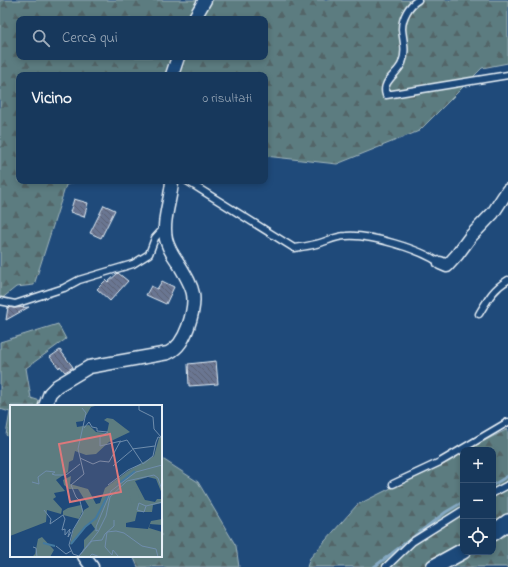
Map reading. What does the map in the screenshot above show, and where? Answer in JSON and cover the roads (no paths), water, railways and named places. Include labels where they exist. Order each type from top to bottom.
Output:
[{"type":"street","points":[[196,16],[205,0]]},
{"type":"street","points":[[173,72],[177,60]]},
{"type":"street","points":[[45,405],[50,393],[57,386],[85,369],[102,364],[168,353],[176,349],[182,340],[191,318],[194,306],[194,293],[190,283],[170,250],[166,239],[165,227],[172,184]]},
{"type":"street","points":[[440,263],[447,266],[457,256],[471,236],[493,213],[508,190]]},
{"type":"street","points":[[496,531],[508,522]]},
{"type":"street","points":[[434,567],[460,553]]},
{"type":"street","points":[[85,557],[92,567]]},
{"type":"lane","points":[[418,0],[408,8],[402,28],[405,44],[402,64],[387,83],[385,92],[386,95],[508,75]]},
{"type":"lane","points":[[192,184],[294,248],[345,236],[364,237],[380,240],[422,253],[440,263]]},
{"type":"lane","points":[[0,301],[14,304],[64,288],[79,280],[134,264],[149,254],[155,238],[165,227]]},
{"type":"lane","points":[[479,314],[491,294],[498,286],[508,280]]},
{"type":"lane","points":[[393,484],[451,456],[508,422]]},
{"type":"lane","points":[[496,491],[508,485]]},
{"type":"lane","points":[[386,567],[412,542],[460,512]]},
{"type":"waterway","points":[[496,483],[508,476]]},
{"type":"waterway","points":[[374,567],[446,512],[460,504]]}]
